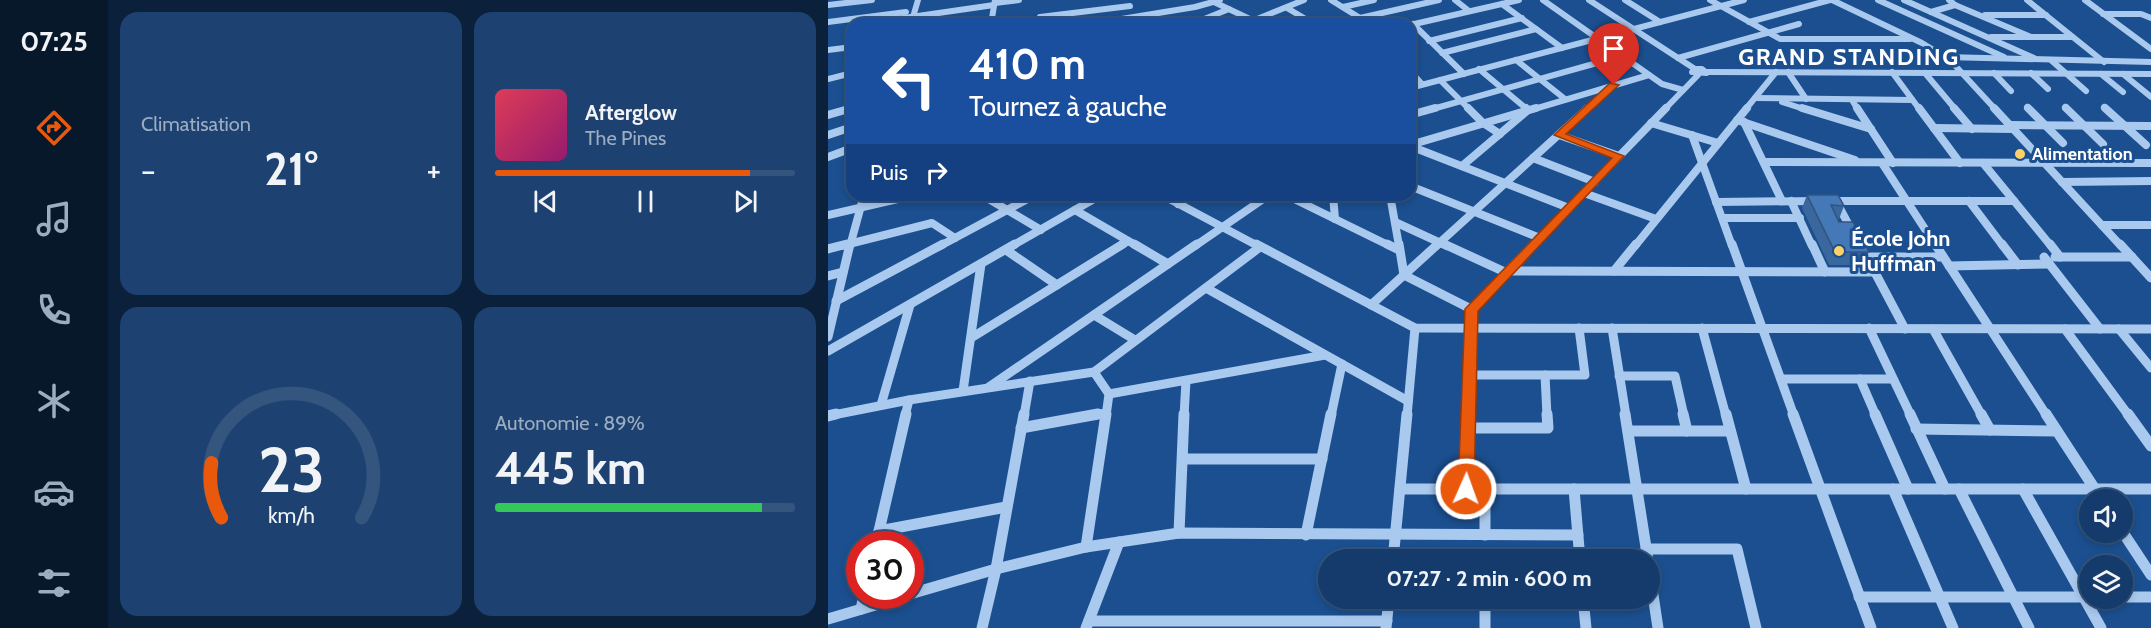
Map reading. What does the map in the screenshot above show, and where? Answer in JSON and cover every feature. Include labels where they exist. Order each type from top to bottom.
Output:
[{"type":"street","points":[[828,5],[872,0]]},
{"type":"street","points":[[914,14],[918,0]]},
{"type":"street","points":[[957,10],[959,0]]},
{"type":"street","points":[[858,18],[914,14],[944,15],[957,10],[1019,0]]},
{"type":"street","points":[[1262,18],[1304,0]]},
{"type":"street","points":[[1331,0],[1357,18]]},
{"type":"street","points":[[1342,7],[1374,0]]},
{"type":"street","points":[[1412,0],[1434,20]]},
{"type":"street","points":[[1372,18],[1439,0]]},
{"type":"street","points":[[1455,0],[1469,11]]},
{"type":"street","points":[[1416,24],[1519,0]]},
{"type":"street","points":[[1543,0],[1662,84],[1683,90]]},
{"type":"street","points":[[1589,0],[1696,72],[1705,75],[1707,72],[2149,75]]},
{"type":"street","points":[[1625,0],[1660,22]]},
{"type":"street","points":[[1710,0],[1780,39],[1913,39]]},
{"type":"street","points":[[1416,86],[1744,0]]},
{"type":"street","points":[[1749,22],[1835,0],[1946,57],[2151,278]]},
{"type":"street","points":[[1878,0],[2009,59]]},
{"type":"street","points":[[1904,0],[2039,60]]},
{"type":"street","points":[[1949,0],[1955,6],[2031,37]]},
{"type":"street","points":[[2027,0],[2104,62]]},
{"type":"street","points":[[2085,0],[2151,50]]},
{"type":"street","points":[[1119,18],[1217,1],[1248,18]]},
{"type":"street","points":[[992,18],[995,3]]},
{"type":"street","points":[[1040,17],[1128,3],[1134,18]]},
{"type":"street","points":[[1503,4],[1562,48]]},
{"type":"street","points":[[1931,12],[1955,6]]},
{"type":"street","points":[[1287,8],[1304,18]]},
{"type":"street","points":[[1207,18],[1229,9]]},
{"type":"street","points":[[900,18],[914,14]]},
{"type":"street","points":[[2103,14],[2141,14],[2151,18]]},
{"type":"street","points":[[1979,15],[2046,15]]},
{"type":"street","points":[[1430,41],[1522,18]]},
{"type":"street","points":[[828,22],[846,20]]},
{"type":"street","points":[[1678,58],[1799,24]]},
{"type":"street","points":[[1416,29],[1464,74]]},
{"type":"street","points":[[1442,52],[1536,29]]},
{"type":"street","points":[[1987,37],[2072,37]]},
{"type":"street","points":[[828,50],[846,48]]},
{"type":"street","points":[[1416,113],[1622,56]]},
{"type":"street","points":[[1946,57],[2151,62]]},
{"type":"street","points":[[1516,60],[1565,99]]},
{"type":"street","points":[[2052,61],[2086,91]]},
{"type":"street","points":[[1479,69],[1528,110]]},
{"type":"street","points":[[1466,489],[1471,309],[1683,90],[1696,72]]},
{"type":"street","points":[[1614,271],[1718,143],[1741,121],[1755,98],[1776,72]]},
{"type":"street","points":[[1788,72],[1806,99]]},
{"type":"street","points":[[1892,72],[1960,163]]},
{"type":"street","points":[[1925,73],[1972,129]]},
{"type":"street","points":[[1994,73],[2011,91]]},
{"type":"street","points":[[2031,73],[2048,90]]},
{"type":"street","points":[[828,79],[846,74]]},
{"type":"street","points":[[2101,74],[2123,92]]},
{"type":"street","points":[[2122,74],[2151,97]]},
{"type":"street","points":[[1416,143],[1650,75]]},
{"type":"street","points":[[1416,78],[1422,84]]},
{"type":"street","points":[[1440,80],[1483,123],[1500,134]]},
{"type":"street","points":[[1371,305],[1614,85]]},
{"type":"street","points":[[1755,98],[1912,100]]},
{"type":"street","points":[[1771,98],[1871,129]]},
{"type":"street","points":[[1852,100],[1893,162]]},
{"type":"street","points":[[2027,107],[2063,144]]},
{"type":"street","points":[[2065,107],[2103,144]]},
{"type":"street","points":[[2103,107],[2146,145]]},
{"type":"street","points":[[828,115],[846,110]]},
{"type":"street","points":[[1462,166],[1528,110]]},
{"type":"street","points":[[1741,121],[1782,201]]},
{"type":"street","points":[[1741,121],[1863,162]]},
{"type":"street","points":[[1651,123],[1718,143]]},
{"type":"street","points":[[1934,128],[1972,129],[2046,125],[2151,126]]},
{"type":"street","points":[[828,135],[846,129]]},
{"type":"street","points":[[1559,135],[1619,156]]},
{"type":"street","points":[[1692,135],[1870,628]]},
{"type":"street","points":[[1416,147],[1569,208]]},
{"type":"street","points":[[828,157],[846,150]]},
{"type":"street","points":[[1533,158],[1595,182]]},
{"type":"street","points":[[1764,162],[2151,163]]},
{"type":"street","points":[[1882,162],[2095,489]]},
{"type":"street","points":[[1983,163],[2060,257]]},
{"type":"street","points":[[2062,182],[2151,181]]},
{"type":"street","points":[[1416,188],[1540,238]]},
{"type":"street","points":[[1584,193],[1656,219]]},
{"type":"street","points":[[828,337],[830,317],[862,201]]},
{"type":"street","points":[[828,215],[886,201]]},
{"type":"street","points":[[991,201],[1041,230]]},
{"type":"street","points":[[836,301],[1024,201]]},
{"type":"street","points":[[828,351],[1091,201]]},
{"type":"street","points":[[1173,201],[1415,328],[2151,329]]},
{"type":"street","points":[[1179,204],[1183,201]]},
{"type":"street","points":[[987,388],[1260,201]]},
{"type":"street","points":[[1298,201],[1399,250]]},
{"type":"street","points":[[1334,201],[1335,219]]},
{"type":"street","points":[[1391,201],[1404,275]]},
{"type":"street","points":[[1791,201],[1825,272]]},
{"type":"street","points":[[1836,201],[1905,328]]},
{"type":"street","points":[[1970,201],[2018,265]]},
{"type":"street","points":[[1716,202],[2014,201]]},
{"type":"street","points":[[1075,210],[1168,264]]},
{"type":"street","points":[[1723,218],[1800,218]]},
{"type":"street","points":[[1395,222],[1508,272],[1875,272]]},
{"type":"street","points":[[828,249],[932,223],[955,238]]},
{"type":"street","points":[[2103,225],[2151,225]]},
{"type":"street","points":[[971,339],[1128,241]]},
{"type":"street","points":[[828,416],[909,400],[1094,372],[1260,247]]},
{"type":"street","points":[[1006,250],[1057,285]]},
{"type":"street","points":[[1867,257],[2018,265],[2049,264]]},
{"type":"street","points":[[2100,329],[2044,257],[2132,257]]},
{"type":"street","points":[[963,392],[981,264]]},
{"type":"street","points":[[828,276],[843,272]]},
{"type":"street","points":[[1404,275],[1471,309]]},
{"type":"street","points":[[1206,288],[1408,401]]},
{"type":"street","points":[[881,405],[910,305]]},
{"type":"street","points":[[1094,315],[1136,340]]},
{"type":"street","points":[[1394,549],[1415,328]]},
{"type":"street","points":[[1469,375],[1585,375],[1580,328]]},
{"type":"street","points":[[1612,328],[1646,549]]},
{"type":"street","points":[[1702,328],[1746,489]]},
{"type":"street","points":[[1869,328],[1945,489]]},
{"type":"street","points":[[1933,328],[1990,430]]},
{"type":"street","points":[[2065,329],[2151,446]]},
{"type":"street","points":[[2119,329],[2151,368]]},
{"type":"street","points":[[1109,394],[1325,355]]},
{"type":"street","points":[[1306,535],[1342,364]]},
{"type":"street","points":[[1086,547],[1109,394],[1094,372]]},
{"type":"street","points":[[1468,428],[1548,428],[1545,375]]},
{"type":"street","points":[[1619,376],[1675,376],[1688,431]]},
{"type":"street","points":[[1781,379],[1893,379]]},
{"type":"street","points":[[1860,379],[1908,489]]},
{"type":"street","points":[[981,628],[996,568],[1030,381]]},
{"type":"street","points":[[1179,533],[1186,381]]},
{"type":"street","points":[[909,400],[879,531],[1006,507]]},
{"type":"street","points":[[1021,428],[1106,413]]},
{"type":"street","points":[[1916,429],[2057,431]]},
{"type":"street","points":[[1628,431],[1730,431]]},
{"type":"street","points":[[1182,459],[1322,459]]},
{"type":"street","points":[[1400,489],[2023,489],[2079,493]]},
{"type":"street","points":[[1485,489],[1485,535]]},
{"type":"street","points":[[1574,489],[1579,549]]},
{"type":"street","points":[[1893,489],[1953,628]]},
{"type":"street","points":[[1959,489],[2029,628]]},
{"type":"street","points":[[2023,489],[2079,584]]},
{"type":"street","points":[[2133,491],[2151,489]]},
{"type":"street","points":[[924,590],[996,568],[1086,547],[1179,533],[1578,535]]},
{"type":"street","points":[[1119,542],[1087,625],[1387,625],[1388,609]]},
{"type":"street","points":[[2130,543],[2151,575]]},
{"type":"street","points":[[1660,553],[1737,549],[1756,628]]},
{"type":"street","points":[[1859,597],[2079,597]]},
{"type":"street","points":[[2133,597],[2151,597]]},
{"type":"street","points":[[828,619],[861,609]]},
{"type":"street","points":[[1485,609],[1485,628]]},
{"type":"street","points":[[1584,609],[1586,628]]},
{"type":"street","points":[[1655,609],[1658,628]]},
{"type":"street","points":[[2092,609],[2101,628]]},
{"type":"building","points":[[1807,195],[1838,195],[1844,206],[1831,205],[1839,222],[1853,222],[1869,252],[1835,252]]},
{"type":"place","name":"Alimentation","points":[[2020,154]]},
{"type":"place","name":"École John Huffman","points":[[1839,251]]},
{"type":"district","name":"GRAND STANDING","points":[[1849,57]]},
{"type":"route","points":[[1466,489],[1471,309],[1619,156],[1559,135],[1614,85]]}]
